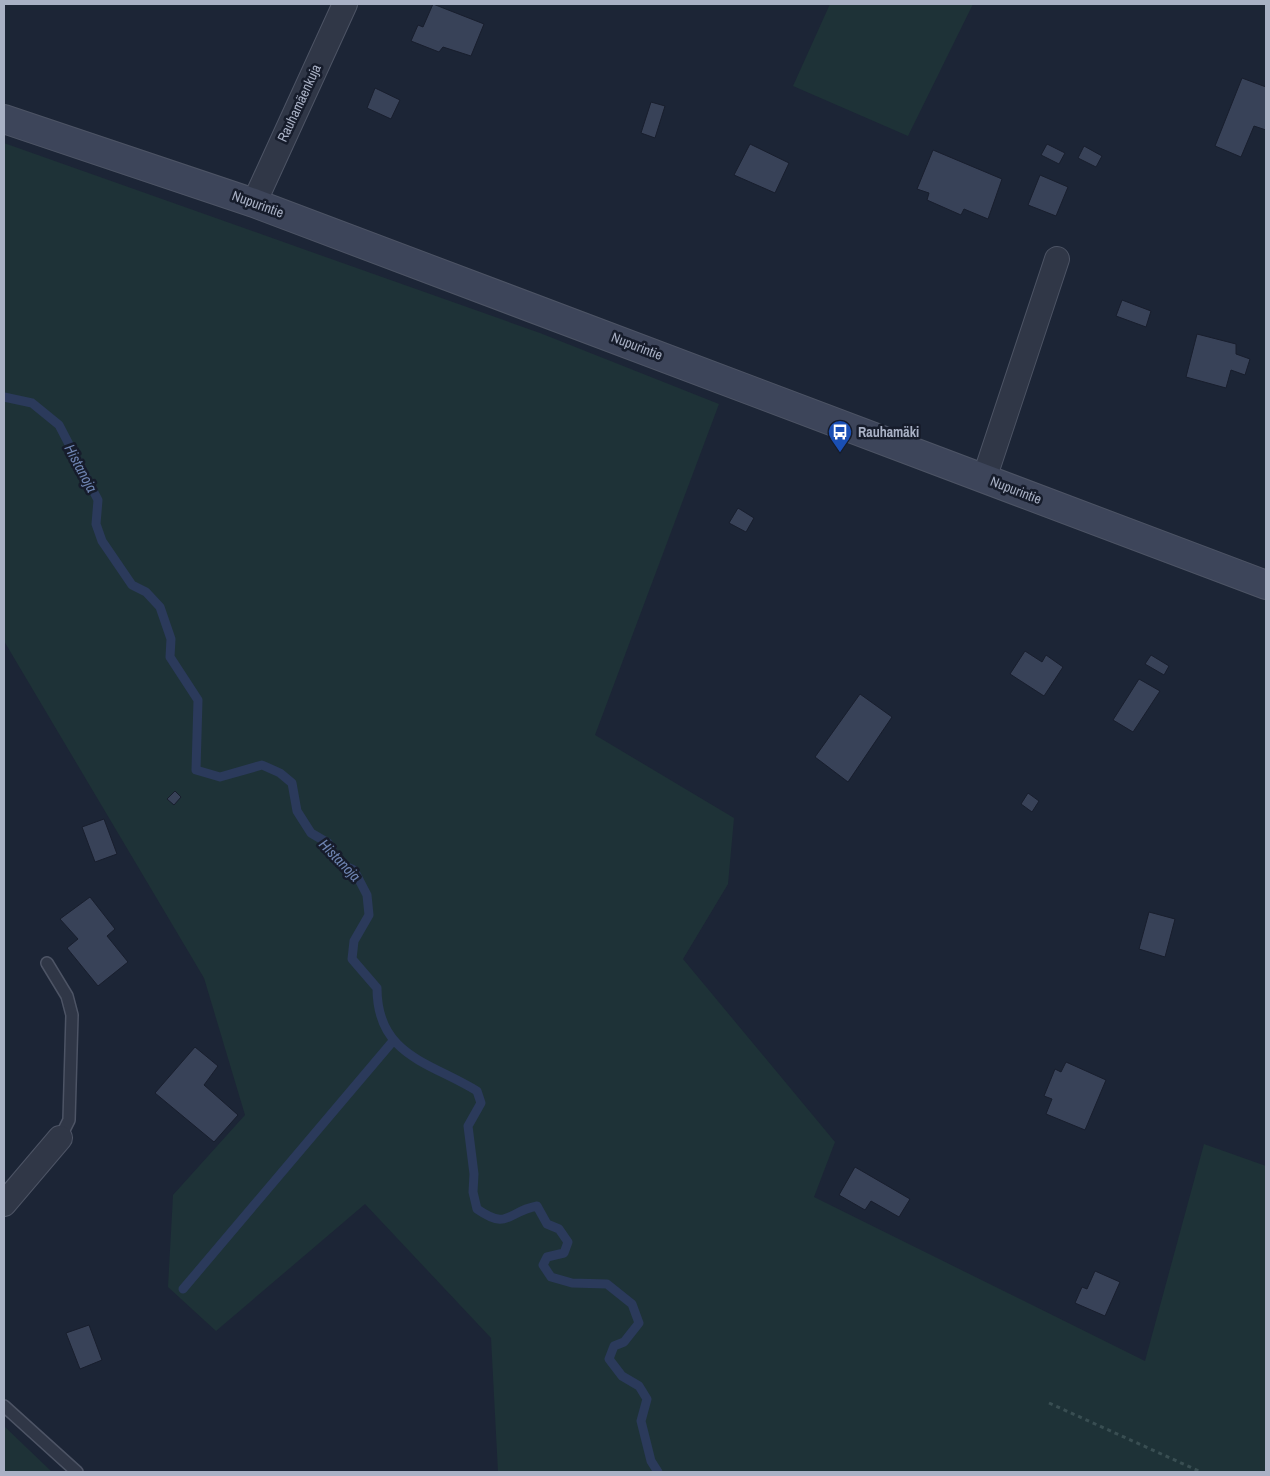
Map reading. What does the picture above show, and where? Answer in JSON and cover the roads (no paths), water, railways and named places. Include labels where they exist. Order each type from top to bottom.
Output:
[{"type":"main road","name":"Nupurintie","points":[[4,119],[254,203],[1266,585]]},
{"type":"street","name":"Rauhamäenkuja","points":[[254,203],[345,4]]},
{"type":"street","points":[[984,479],[1057,259]]},
{"type":"street","points":[[4,1204],[60,1138]]},
{"type":"lane","points":[[47,963],[67,996],[72,1015],[69,1120],[60,1138]]},
{"type":"lane","points":[[4,1406],[76,1472]]},
{"type":"waterway","name":"Histanoja","points":[[4,397],[32,403],[59,425],[98,500],[96,524],[102,541],[132,585],[146,592],[160,607],[171,639],[170,657],[198,700],[196,770],[220,777],[262,765],[280,773],[292,783],[297,811],[311,833],[328,843],[339,863],[354,870],[367,895],[369,915],[354,941],[352,959],[377,988],[379,1011],[386,1029],[396,1043],[409,1054],[477,1091],[481,1103],[468,1126],[474,1174],[473,1192],[477,1209],[496,1219],[502,1219],[537,1206],[547,1224],[559,1229],[568,1242],[564,1253],[547,1257],[543,1265],[551,1277],[572,1283],[607,1284],[632,1304],[639,1323],[624,1342],[614,1346],[609,1359],[622,1376],[639,1386],[647,1399],[641,1421],[651,1461],[658,1472]]},
{"type":"waterway","points":[[183,1289],[393,1041]]},
{"type":"place","name":"Rauhamäki","points":[[840,453]]}]
